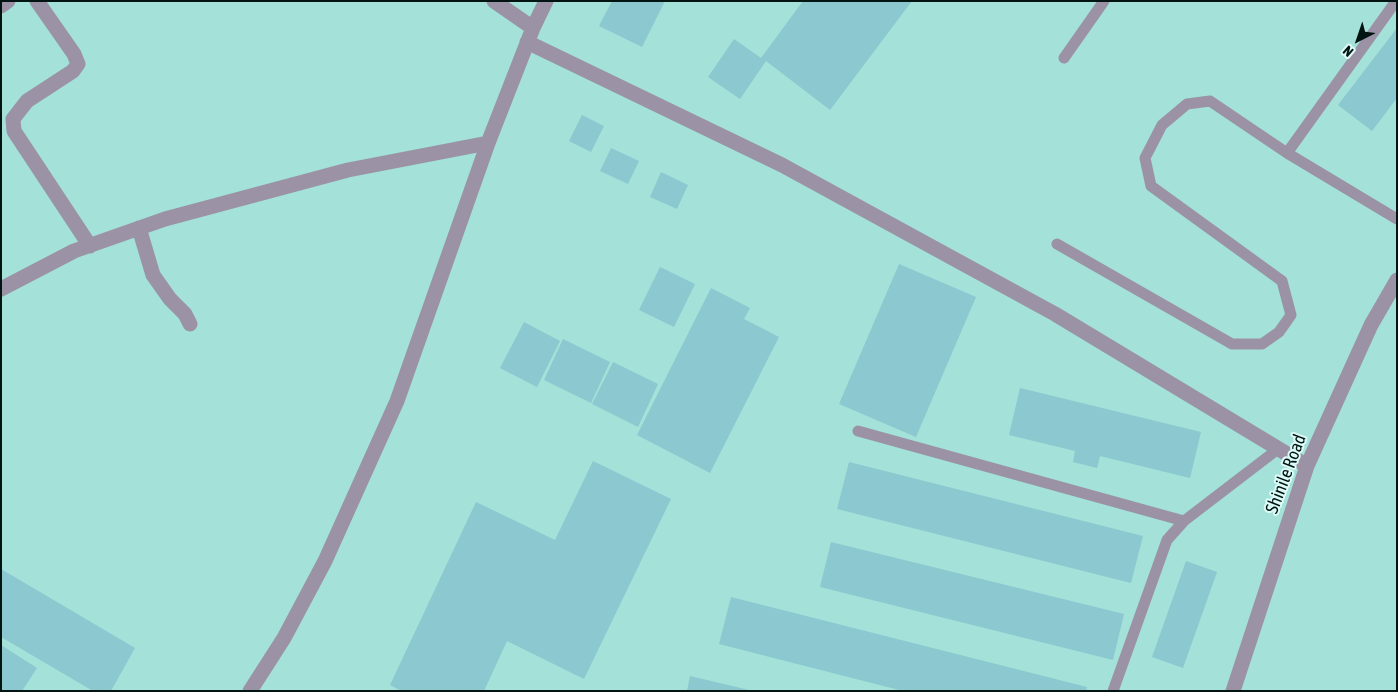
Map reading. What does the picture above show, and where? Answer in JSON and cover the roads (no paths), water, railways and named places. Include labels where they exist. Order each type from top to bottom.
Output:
[{"type":"street","points":[[1,6],[8,1]]},
{"type":"street","points":[[37,1],[74,54],[78,64],[73,72],[27,101],[13,119],[14,131],[90,246]]},
{"type":"street","points":[[494,1],[530,35],[808,179],[1055,314],[1306,466]]},
{"type":"street","points":[[250,691],[284,638],[325,561],[397,401],[488,143],[530,35],[546,1]]},
{"type":"street","points":[[1,288],[74,251],[165,219],[348,170],[488,143]]},
{"type":"street","points":[[139,228],[153,275],[170,299],[186,314],[190,324]]},
{"type":"street","name":"Shinile Road","points":[[1233,691],[1306,466],[1371,324],[1397,280]]},
{"type":"lane","points":[[1064,58],[1104,1]]},
{"type":"lane","points":[[1287,153],[1396,1]]},
{"type":"lane","points":[[1057,244],[1232,344],[1262,344],[1280,332],[1291,315],[1282,281],[1151,186],[1146,158],[1162,125],[1187,104],[1210,101],[1287,153],[1397,219]]},
{"type":"lane","points":[[858,431],[1184,521]]},
{"type":"lane","points":[[1113,691],[1167,540],[1184,521],[1278,449]]}]
